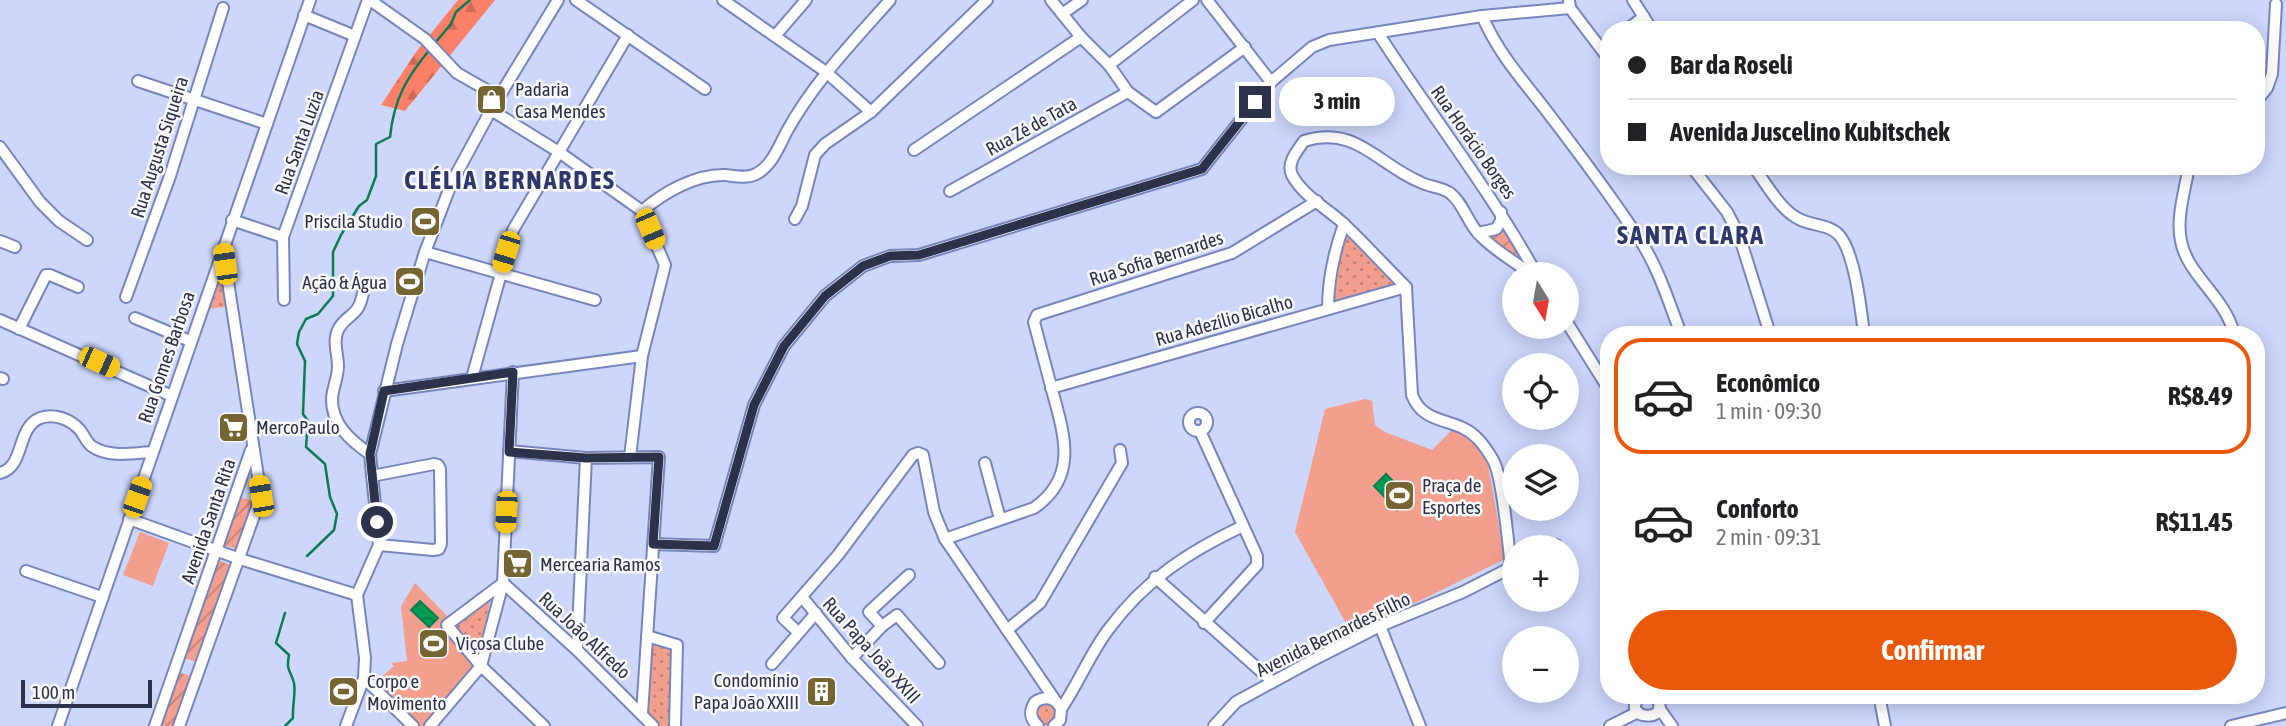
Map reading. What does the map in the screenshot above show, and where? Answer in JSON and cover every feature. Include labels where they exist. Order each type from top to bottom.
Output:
[{"type":"street","name":"Rua Gomes Barbosa","points":[[58,726],[310,0]]},
{"type":"street","points":[[369,0],[425,40],[457,73],[499,97]]},
{"type":"street","name":"Rua Santa Luzia","points":[[284,300],[283,237],[369,0]]},
{"type":"street","points":[[346,726],[364,678],[365,658],[357,595],[379,545],[370,454],[384,391],[425,252],[453,182],[491,110],[558,0]]},
{"type":"street","points":[[576,0],[705,89]]},
{"type":"street","points":[[723,0],[826,72],[871,112]]},
{"type":"street","points":[[775,36],[806,0]]},
{"type":"street","points":[[642,211],[679,186],[724,175],[755,175],[767,166],[826,72],[890,0]]},
{"type":"street","points":[[794,219],[802,206],[815,155],[825,144],[871,112],[987,0]]},
{"type":"street","points":[[1051,0],[1081,37],[1109,65],[1128,92],[1156,112],[1245,47]]},
{"type":"street","points":[[1062,14],[1082,0]]},
{"type":"street","points":[[1109,65],[1193,0]]},
{"type":"street","points":[[1207,0],[1271,82]]},
{"type":"street","points":[[1633,0],[1646,21]]},
{"type":"street","points":[[653,544],[714,546],[754,405],[784,346],[825,296],[863,266],[890,256],[919,255],[1202,169],[1271,82],[1312,47],[1329,40],[1569,4],[1600,40]]},
{"type":"street","points":[[2265,91],[2272,74],[2276,4]]},
{"type":"street","name":"Rua Augusta Siqueira","points":[[126,297],[170,176],[223,8]]},
{"type":"street","points":[[304,15],[355,36]]},
{"type":"street","points":[[1482,16],[1498,50],[1642,243],[1678,326]]},
{"type":"street","points":[[1640,21],[1644,18]]},
{"type":"street","name":"Rua Horácio Borges","points":[[1378,33],[1502,212],[1528,262]]},
{"type":"street","points":[[472,378],[513,230],[628,35]]},
{"type":"street","points":[[914,150],[1081,37]]},
{"type":"street","points":[[138,81],[267,124]]},
{"type":"street","name":"Rua Zé de Tata","points":[[950,191],[1128,92]]},
{"type":"street","points":[[491,110],[559,152],[642,211],[665,265],[642,356],[630,457]]},
{"type":"street","points":[[1507,535],[1494,461],[1476,438],[1464,428],[1426,415],[1416,406],[1412,395],[1406,286],[1317,201],[1292,175],[1290,166],[1304,141],[1321,135],[1338,137],[1364,146],[1420,182],[1452,195],[1478,233],[1516,262]]},
{"type":"street","points":[[0,147],[40,202],[59,221],[87,240]]},
{"type":"street","points":[[1699,175],[1727,212],[1739,236],[1767,326]]},
{"type":"street","points":[[1761,175],[1787,210],[1797,218],[1829,229],[1840,236],[1856,282],[1863,326]]},
{"type":"street","points":[[2188,175],[2180,227],[2181,242],[2186,256],[2227,314],[2231,326]]},
{"type":"street","name":"Rua Sofia Bernardes","points":[[1051,388],[1034,322],[1037,315],[1231,253],[1317,201]]},
{"type":"street","points":[[1478,233],[1496,229],[1502,212]]},
{"type":"street","points":[[232,220],[283,237]]},
{"type":"street","points":[[1328,309],[1332,256],[1343,224]]},
{"type":"street","points":[[1500,251],[1516,237]]},
{"type":"street","points":[[0,241],[15,247]]},
{"type":"street","points":[[223,246],[252,447]]},
{"type":"street","points":[[425,252],[596,300]]},
{"type":"street","points":[[19,329],[46,275],[78,287]]},
{"type":"street","name":"Rua Adezílio Bicalho","points":[[1051,388],[1406,286]]},
{"type":"street","points":[[363,293],[360,307],[339,328],[335,345],[338,377],[332,398],[335,419],[352,442],[370,454]]},
{"type":"street","points":[[135,318],[190,341]]},
{"type":"street","points":[[0,320],[172,396]]},
{"type":"street","points":[[1578,340],[1600,375]]},
{"type":"street","points":[[384,391],[642,356]]},
{"type":"street","points":[[430,726],[481,666],[503,583],[513,372]]},
{"type":"street","points":[[945,539],[1034,508],[1043,502],[1059,478],[1064,460],[1065,440],[1051,388]]},
{"type":"street","points":[[0,473],[13,463],[26,430],[38,419],[51,416],[69,420],[91,446],[106,453],[152,452]]},
{"type":"street","points":[[1200,431],[1257,556],[1257,565],[1204,622]]},
{"type":"street","name":"Avenida Santa Rita","points":[[155,726],[252,447]]},
{"type":"street","name":"Avenida Santa Rita","points":[[179,726],[261,496],[252,447]]},
{"type":"street","points":[[1007,630],[1040,603],[1122,463],[1120,450]]},
{"type":"street","points":[[509,452],[586,458],[659,457],[642,714]]},
{"type":"street","points":[[798,632],[783,618],[838,555],[913,455],[918,453],[923,455],[934,512],[945,539],[1058,705],[1060,720],[1054,726]]},
{"type":"street","points":[[577,650],[586,458]]},
{"type":"street","points":[[985,463],[1000,519]]},
{"type":"street","points":[[372,475],[434,464],[440,469],[439,549],[379,545]]},
{"type":"street","points":[[237,489],[261,496]]},
{"type":"street","points":[[129,520],[240,559],[357,595]]},
{"type":"street","points":[[1058,705],[1107,631],[1155,577],[1211,541],[1243,526]]},
{"type":"street","points":[[26,570],[102,597]]},
{"type":"street","name":"Avenida Bernardes Filho","points":[[1214,726],[1236,702],[1273,682],[1380,626],[1463,592],[1502,572]]},
{"type":"street","points":[[882,626],[869,612],[909,575]]},
{"type":"street","points":[[1155,577],[1273,682]]},
{"type":"street","points":[[503,583],[447,625],[481,666],[544,726]]},
{"type":"street","name":"Rua João Alfredo","points":[[503,583],[577,650],[653,726]]},
{"type":"street","name":"Rua Papa João XXIII","points":[[802,597],[852,658],[917,726]]},
{"type":"street","points":[[772,664],[816,613]]},
{"type":"street","points":[[852,658],[882,626],[897,615],[939,663]]},
{"type":"street","points":[[1380,626],[1420,726]]},
{"type":"street","points":[[647,636],[677,645],[675,726]]},
{"type":"street","points":[[177,662],[199,671]]},
{"type":"street","points":[[364,678],[413,726]]},
{"type":"street","points":[[1038,726],[1031,717],[1032,707],[1039,699],[1050,698],[1058,705]]},
{"type":"street","points":[[1636,704],[1638,712],[1644,716],[1651,716],[1657,704]]},
{"type":"street","points":[[1661,704],[1672,726]]},
{"type":"street","points":[[1881,704],[1885,726]]},
{"type":"street","points":[[1610,726],[1638,712]]},
{"type":"street","points":[[2231,726],[2286,713]]},
{"type":"shaded area","points":[[1501,222],[1526,262],[1518,262],[1485,234]]},
{"type":"shaded area","points":[[1344,233],[1396,283],[1333,305],[1333,289]]},
{"type":"shaded area","points":[[220,279],[225,307],[209,309]]},
{"type":"shaded area","name":"Praça de Esportes","points":[[1365,399],[1372,401],[1375,425],[1385,432],[1432,450],[1454,428],[1463,431],[1487,460],[1502,542],[1502,560],[1352,634],[1295,532],[1325,409]]},
{"type":"shaded area","points":[[240,497],[253,501],[237,549],[223,545]]},
{"type":"shaded area","points":[[140,532],[169,543],[153,586],[123,575]]},
{"type":"shaded area","points":[[218,560],[230,565],[197,662],[184,658]]},
{"type":"shaded area","name":"Viçosa Clube","points":[[415,583],[452,621],[477,660],[427,726],[418,726],[367,675],[379,679],[394,666],[391,663],[407,661],[401,606]]},
{"type":"shaded area","points":[[492,593],[477,660],[452,621]]},
{"type":"shaded area","points":[[650,643],[673,647],[670,726],[658,726],[648,715]]},
{"type":"shaded area","points":[[178,672],[194,677],[176,726],[160,726]]},
{"type":"shaded area","points":[[1046,703],[1054,706],[1057,714],[1054,722],[1046,725],[1038,722],[1035,714],[1038,706]]},
{"type":"green space","points":[[458,0],[495,0],[405,111],[381,105],[416,52]]},
{"type":"water","points":[[1386,474],[1409,497],[1397,510],[1374,486]]},
{"type":"water","points":[[420,601],[438,618],[429,627],[411,610]]},
{"type":"waterway","points":[[435,43],[451,24],[456,12],[470,0]]},
{"type":"waterway","points":[[307,556],[334,530],[337,514],[330,497],[325,464],[306,447],[308,421],[303,414],[305,361],[297,344],[299,332],[306,319],[318,314],[333,296],[333,252],[359,206],[367,200],[376,176],[376,144],[390,137],[398,99],[431,48]]},
{"type":"waterway","points":[[285,613],[276,643],[289,655],[288,667],[295,691],[293,718],[285,726]]},
{"type":"place","name":"Padaria Casa Mendes","points":[[492,100]]},
{"type":"place","name":"Priscila Studio","points":[[426,221]]},
{"type":"place","name":"Ação & Água","points":[[410,282]]},
{"type":"place","name":"MercoPaulo","points":[[233,427]]},
{"type":"place","name":"Praça de Esportes","points":[[1399,496]]},
{"type":"place","name":"Mercearia Ramos","points":[[517,564]]},
{"type":"place","name":"Viçosa Clube","points":[[433,643]]},
{"type":"place","name":"Condomínio Papa João XXIII","points":[[822,691]]},
{"type":"place","name":"Corpo e Movimento","points":[[344,692]]},
{"type":"district","name":"CLÉLIA BERNARDES","points":[[510,180]]},
{"type":"district","name":"SANTA CLARA","points":[[1691,235]]},
{"type":"route","points":[[377,522],[370,454],[384,391],[513,372],[509,452],[586,458],[659,457],[653,544],[714,546],[754,405],[784,346],[825,296],[863,266],[890,256],[919,255],[1202,169],[1255,102]]}]
